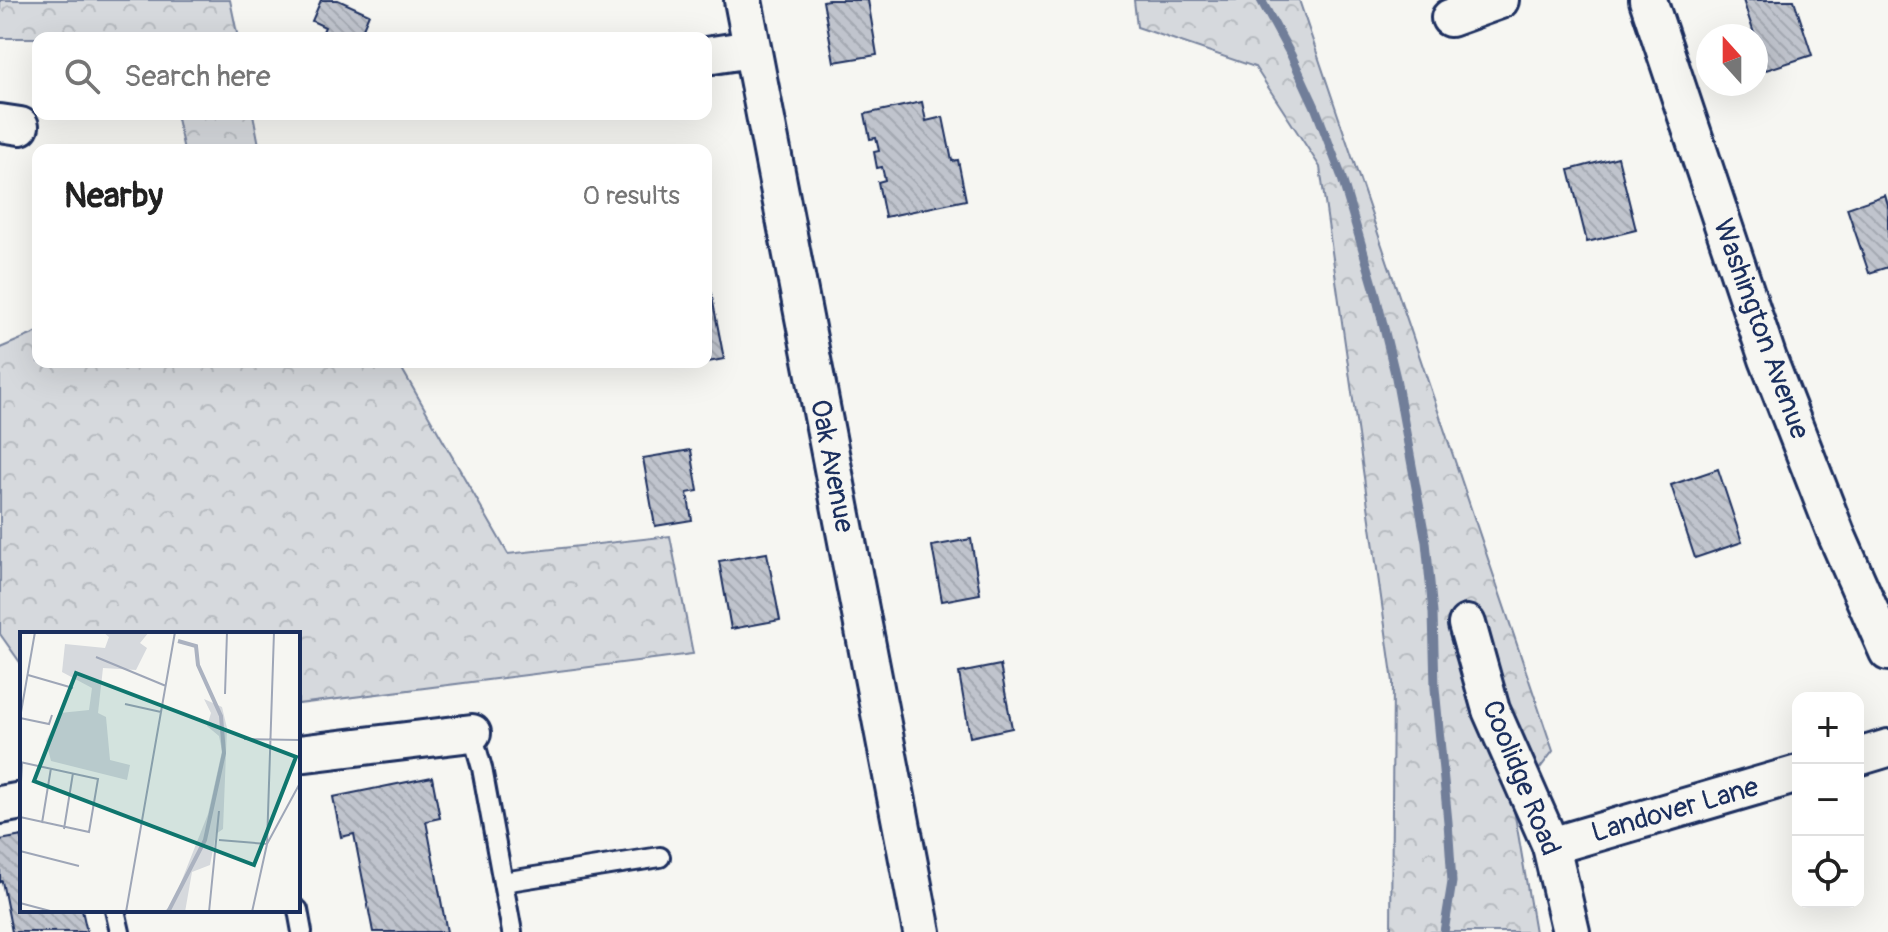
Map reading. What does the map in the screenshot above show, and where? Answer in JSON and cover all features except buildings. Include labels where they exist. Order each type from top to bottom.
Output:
[{"type":"street","name":"Oak Avenue","points":[[743,0],[922,932]]},
{"type":"street","points":[[1450,18],[1500,0]]},
{"type":"street","name":"Washington Avenue","points":[[1648,0],[1768,359],[1837,536],[1888,652]]},
{"type":"street","points":[[712,55],[751,49]]},
{"type":"street","name":"Coolidge Road","points":[[1467,624],[1491,710],[1551,846],[1571,932]]},
{"type":"street","points":[[300,754],[472,733]]},
{"type":"street","points":[[1864,755],[1888,748]]},
{"type":"street","name":"Landover Lane","points":[[1551,846],[1792,776]]},
{"type":"street","points":[[0,805],[20,801]]},
{"type":"lane","points":[[472,733],[482,768],[512,932]]},
{"type":"lane","points":[[503,882],[660,857]]},
{"type":"lane","points":[[115,912],[120,932]]},
{"type":"lane","points":[[298,912],[302,932]]},
{"type":"green space","points":[[0,0],[230,0],[237,32],[32,32],[32,38],[0,38]]},
{"type":"green space","points":[[1134,0],[1299,0],[1553,751],[1513,804],[1535,932],[1391,932],[1393,682],[1320,167],[1255,67],[1137,27]]},
{"type":"green space","points":[[177,120],[254,120],[259,144],[183,144]]},
{"type":"green space","points":[[32,335],[32,368],[401,368],[508,554],[670,536],[693,654],[300,704],[300,632],[20,632],[20,662],[0,634],[0,348]]},
{"type":"waterway","points":[[1261,0],[1315,107],[1341,175],[1375,291],[1396,378],[1426,542],[1433,613],[1435,688],[1452,882],[1444,932]]}]
